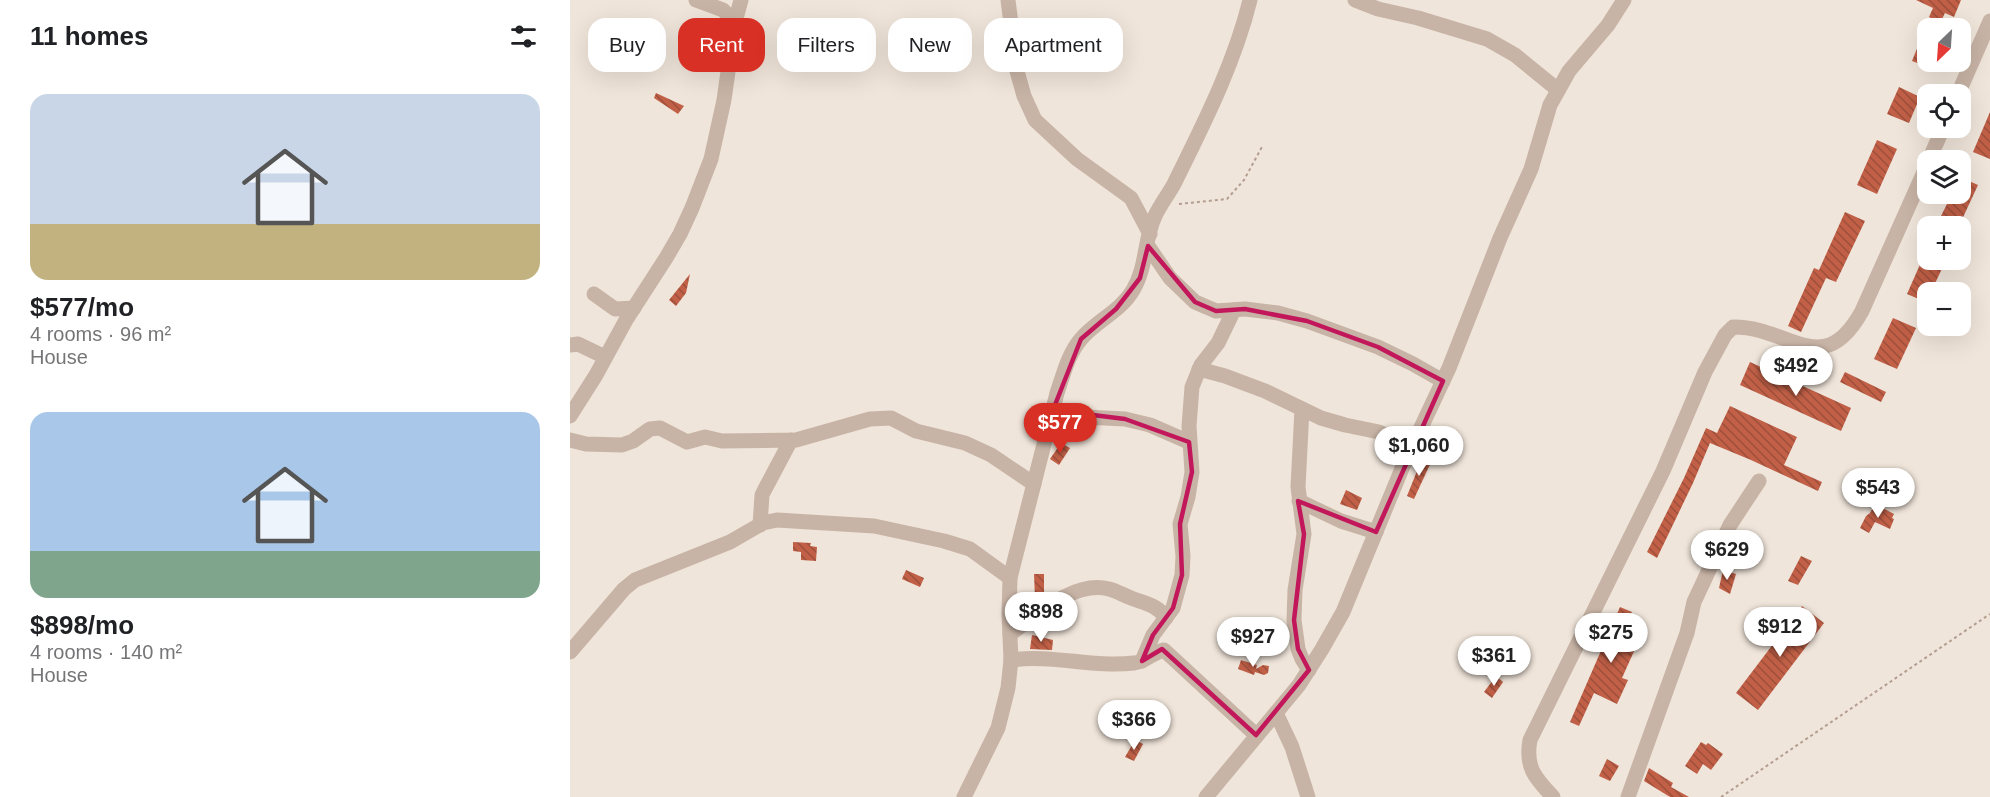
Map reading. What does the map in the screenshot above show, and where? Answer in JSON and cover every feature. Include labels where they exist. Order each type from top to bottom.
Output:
[{"type":"street","points":[[696,0],[723,10],[731,18]]},
{"type":"street","points":[[736,18],[741,0]]},
{"type":"street","points":[[1008,0],[1017,71],[1024,96],[1035,120],[1077,159],[1131,198],[1149,240],[1170,278],[1195,302],[1216,311],[1245,309],[1278,313],[1307,321],[1378,347],[1443,381]]},
{"type":"street","points":[[964,797],[998,728],[1008,688],[1011,660],[1011,578],[1065,369],[1081,339],[1116,309],[1132,292],[1140,278],[1155,217],[1206,120],[1239,41],[1250,0]]},
{"type":"street","points":[[1355,0],[1378,9],[1418,18],[1487,39],[1515,55],[1558,90]]},
{"type":"street","points":[[1206,797],[1236,763],[1309,670],[1343,612],[1412,447],[1443,381],[1500,238],[1531,169],[1550,105],[1569,71],[1608,25],[1624,0]]},
{"type":"street","points":[[1962,84],[1990,21]]},
{"type":"street","points":[[570,416],[680,234],[711,159],[728,72]]},
{"type":"street","points":[[1553,797],[1542,786],[1531,769],[1527,754],[1530,740],[1663,471],[1705,372],[1725,335],[1733,327],[1744,327],[1803,346],[1823,348],[1840,340],[1853,328],[1862,311],[1917,187]]},
{"type":"street","points":[[594,294],[615,309],[634,308]]},
{"type":"street","points":[[1143,661],[1153,635],[1173,608],[1182,575],[1180,524],[1190,485],[1192,387],[1198,369],[1218,343],[1234,310]]},
{"type":"street","points":[[570,345],[578,344],[605,357]]},
{"type":"street","points":[[1198,369],[1246,384],[1334,422],[1379,432],[1412,447]]},
{"type":"street","points":[[1302,409],[1299,501],[1304,534],[1295,590],[1294,620],[1298,649],[1309,670]]},
{"type":"street","points":[[1053,410],[1084,417],[1125,419],[1150,425],[1190,442]]},
{"type":"street","points":[[570,440],[586,444],[622,445],[633,441],[650,429],[660,428],[687,442],[705,437],[722,441],[791,440],[815,436],[870,419],[891,418],[916,431],[972,446],[991,455],[1034,484]]},
{"type":"street","points":[[760,525],[762,495],[791,440]]},
{"type":"street","points":[[1628,797],[1687,633],[1694,602],[1730,525],[1759,481]]},
{"type":"street","points":[[1299,501],[1348,524],[1376,532]]},
{"type":"street","points":[[570,652],[624,589],[635,580],[730,542],[760,525],[777,520],[874,526],[944,541],[970,549],[1011,578]]},
{"type":"street","points":[[1010,634],[1062,597],[1088,588],[1108,588],[1156,608],[1166,618]]},
{"type":"street","points":[[1011,660],[1034,658],[1083,663],[1126,664],[1143,661],[1164,650],[1256,735]]},
{"type":"street","points":[[1276,713],[1292,747],[1308,797]]},
{"type":"path","points":[[1161,206],[1227,199],[1244,180],[1263,145]]},
{"type":"path","points":[[1721,797],[1990,614]]},
{"type":"highlighted area","points":[[1148,246],[1195,302],[1216,311],[1245,309],[1307,321],[1378,347],[1443,381],[1376,532],[1298,501],[1304,534],[1294,620],[1298,649],[1309,670],[1256,735],[1162,649],[1142,661],[1153,635],[1173,608],[1182,575],[1180,524],[1192,472],[1189,442],[1125,419],[1053,410],[1081,339],[1116,309],[1140,278]]},
{"type":"building","points":[[1916,0],[1961,0],[1954,17],[1945,13],[1942,18],[1931,18],[1929,17],[1933,8]]},
{"type":"building","points":[[1917,49],[1917,63],[1912,61]]},
{"type":"building","points":[[1899,87],[1917,96],[1917,104],[1909,123],[1887,114]]},
{"type":"building","points":[[656,93],[684,106],[678,114],[654,98]]},
{"type":"building","points":[[1990,112],[1990,159],[1973,152]]},
{"type":"building","points":[[1877,140],[1897,149],[1877,194],[1857,185]]},
{"type":"building","points":[[1971,182],[1978,185],[1971,200]]},
{"type":"building","points":[[1947,204],[1969,204],[1964,216],[1941,216]]},
{"type":"building","points":[[1845,212],[1865,221],[1836,282],[1826,278],[1801,332],[1788,326],[1814,268],[1819,270]]},
{"type":"building","points":[[1918,270],[1941,270],[1936,282],[1917,282],[1917,298],[1907,294]]},
{"type":"building","points":[[690,274],[686,293],[676,306],[669,300]]},
{"type":"building","points":[[1893,318],[1916,328],[1897,369],[1874,359]]},
{"type":"building","points":[[1750,362],[1851,408],[1841,431],[1740,385]]},
{"type":"building","points":[[1845,372],[1886,392],[1881,402],[1840,382]]},
{"type":"building","points":[[1730,406],[1797,437],[1784,465],[1822,482],[1818,491],[1710,443],[1657,558],[1647,552],[1706,428],[1717,433]]},
{"type":"building","points":[[1061,443],[1070,448],[1059,465],[1050,459]]},
{"type":"building","points":[[1423,456],[1432,460],[1414,499],[1407,496]]},
{"type":"building","points":[[1346,490],[1362,498],[1357,510],[1340,504]]},
{"type":"building","points":[[1875,504],[1894,514],[1892,518],[1894,519],[1890,529],[1875,522],[1869,533],[1860,528]]},
{"type":"building","points":[[793,542],[811,543],[810,546],[817,547],[816,561],[801,560],[801,552],[793,551]]},
{"type":"building","points":[[1801,556],[1812,561],[1798,585],[1788,581]]},
{"type":"building","points":[[906,570],[924,578],[920,587],[902,579]]},
{"type":"building","points":[[1723,570],[1736,574],[1730,594],[1719,588]]},
{"type":"building","points":[[1034,574],[1044,574],[1044,597],[1035,598]]},
{"type":"building","points":[[1802,606],[1824,623],[1758,710],[1736,693]]},
{"type":"building","points":[[1620,607],[1632,612],[1627,622],[1644,629],[1622,678],[1628,680],[1617,704],[1594,693],[1579,726],[1570,722]]},
{"type":"building","points":[[1032,635],[1053,640],[1052,650],[1030,649]]},
{"type":"building","points":[[1241,660],[1257,665],[1256,669],[1263,665],[1269,666],[1268,673],[1264,675],[1255,672],[1254,675],[1238,669]]},
{"type":"building","points":[[1496,676],[1503,682],[1492,698],[1484,692]]},
{"type":"building","points":[[1135,740],[1143,744],[1134,761],[1125,757]]},
{"type":"building","points":[[1701,742],[1706,745],[1708,743],[1723,754],[1711,770],[1703,764],[1697,774],[1685,766]]},
{"type":"building","points":[[1607,759],[1619,766],[1610,781],[1599,776]]},
{"type":"building","points":[[1649,768],[1673,783],[1671,787],[1689,797],[1670,797],[1644,781]]}]
